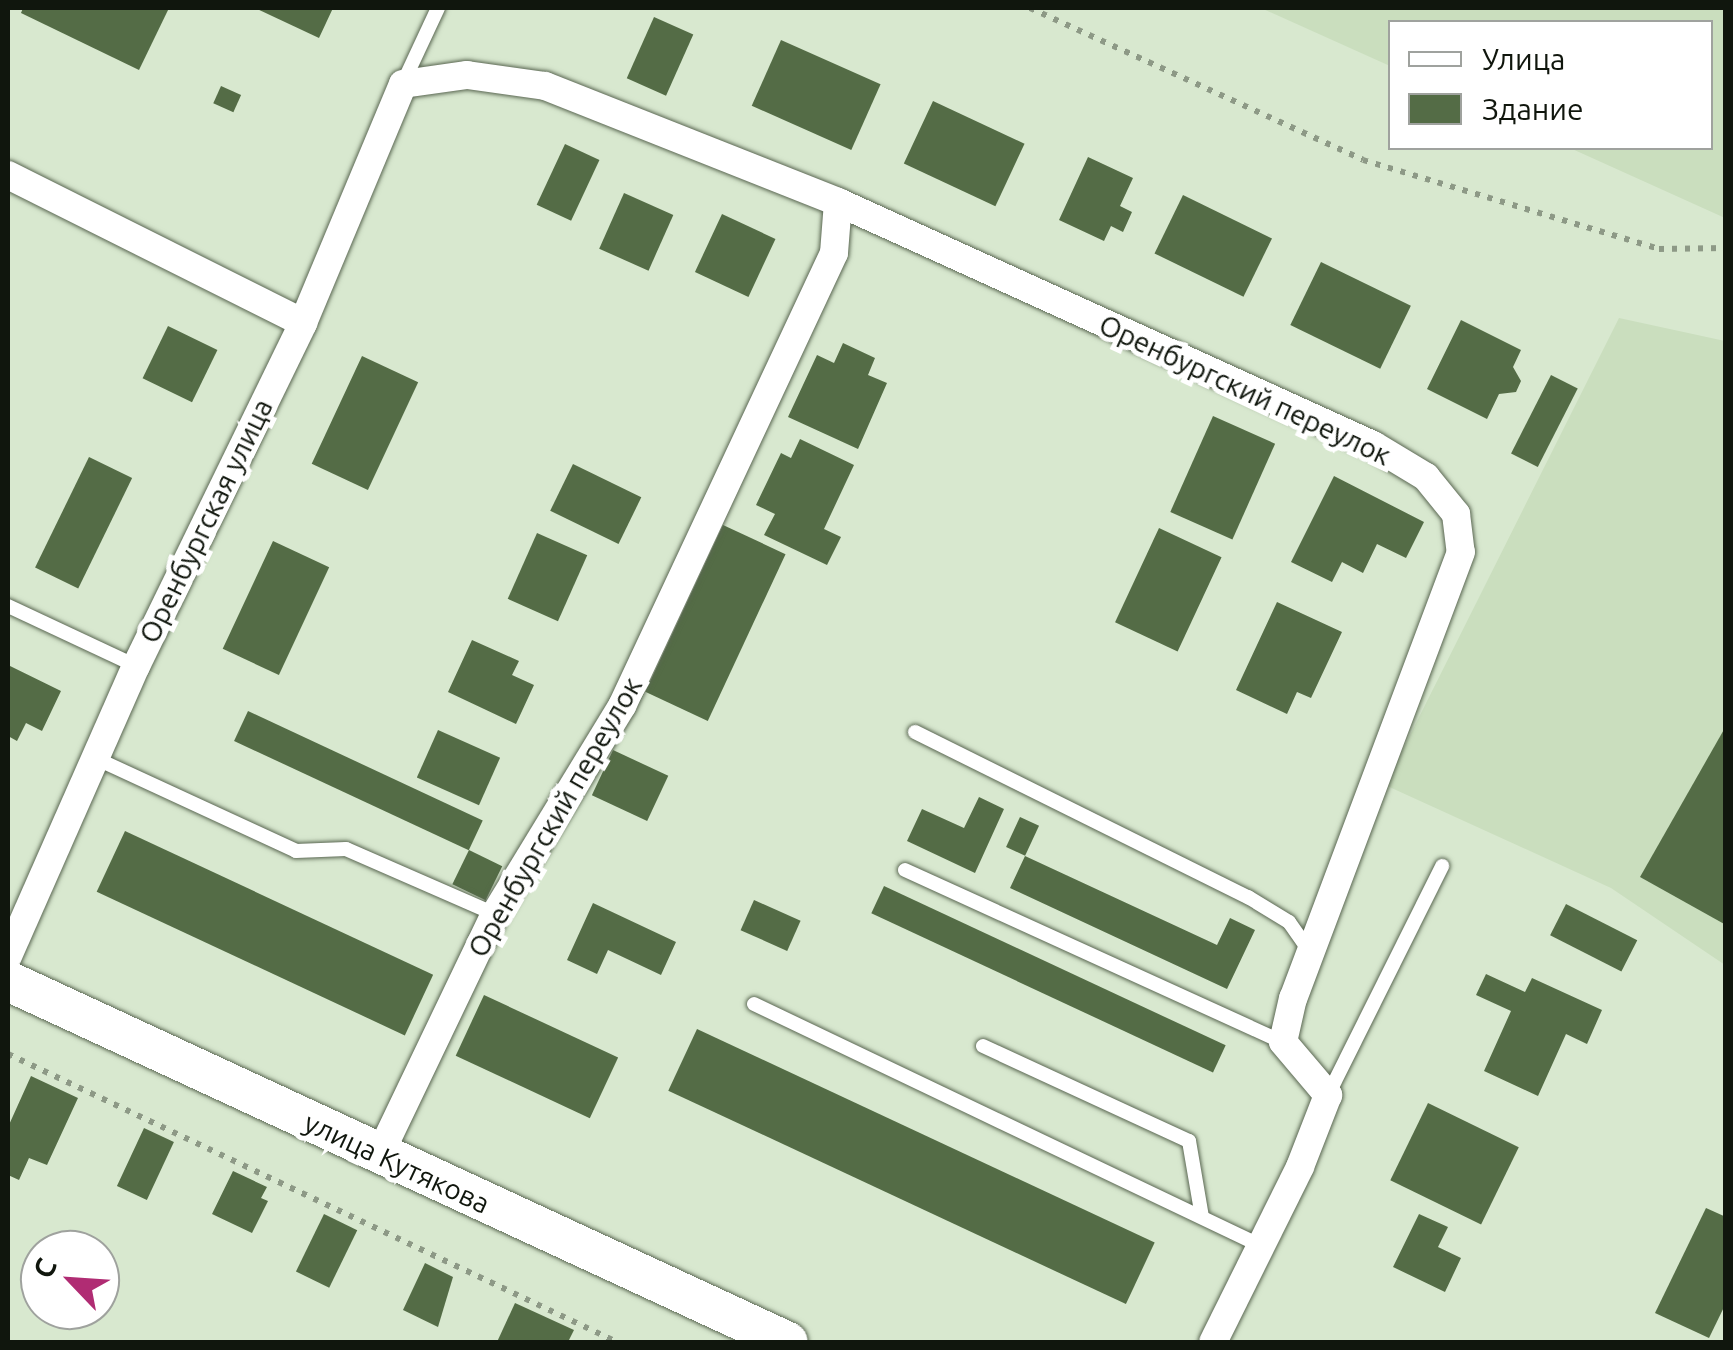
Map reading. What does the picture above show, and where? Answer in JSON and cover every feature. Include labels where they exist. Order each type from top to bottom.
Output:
[{"type":"main road","name":"улица Кутякова","points":[[8,980],[379,1156],[788,1342]]},
{"type":"street","name":"Оренбургский переулок","points":[[403,84],[467,75],[545,86],[838,202],[1373,445],[1426,477],[1456,514],[1460,552],[1310,953],[1283,1042]]},
{"type":"street","name":"Оренбургская улица","points":[[8,956],[136,666],[303,322],[403,84]]},
{"type":"street","points":[[8,175],[303,322]]},
{"type":"street","name":"Оренбургский переулок","points":[[379,1156],[495,914],[622,706],[834,253],[838,202]]},
{"type":"street","points":[[1213,1342],[1328,1095],[1283,1042]]},
{"type":"lane","points":[[403,84],[438,8]]},
{"type":"lane","points":[[8,606],[136,666]]},
{"type":"lane","points":[[916,732],[1248,897],[1289,922],[1310,953]]},
{"type":"lane","points":[[95,758],[296,851],[346,849],[495,914]]},
{"type":"lane","points":[[1328,1095],[1442,866]]},
{"type":"lane","points":[[906,870],[1283,1042]]},
{"type":"lane","points":[[754,1004],[1259,1245]]},
{"type":"lane","points":[[983,1046],[1189,1141],[1202,1217]]},
{"type":"path","points":[[1030,8],[1363,160],[1660,249],[1726,248]]},
{"type":"path","points":[[8,1054],[617,1342]]},
{"type":"shaded area","points":[[1261,8],[1725,8],[1725,218],[1574,150],[1713,150],[1713,20],[1388,20],[1388,65]]},
{"type":"shaded area","points":[[1619,318],[1725,341],[1725,965],[1611,888],[1385,785]]},
{"type":"building","points":[[23,8],[169,8],[139,70],[21,13]]},
{"type":"building","points":[[255,8],[333,8],[319,38]]},
{"type":"building","points":[[654,17],[693,34],[666,96],[627,78]]},
{"type":"building","points":[[781,40],[881,84],[851,150],[752,106]]},
{"type":"building","points":[[221,86],[241,95],[233,112],[213,103]]},
{"type":"building","points":[[933,101],[1025,144],[995,206],[904,164]]},
{"type":"building","points":[[565,144],[599,160],[571,221],[537,205]]},
{"type":"building","points":[[1088,157],[1133,178],[1120,206],[1132,212],[1123,232],[1111,226],[1104,241],[1059,220]]},
{"type":"building","points":[[624,193],[673,215],[649,271],[599,249]]},
{"type":"building","points":[[1183,195],[1272,238],[1243,297],[1155,253]]},
{"type":"building","points":[[722,214],[775,239],[748,297],[695,272]]},
{"type":"building","points":[[1321,262],[1411,306],[1380,369],[1290,325]]},
{"type":"building","points":[[1461,320],[1521,350],[1513,367],[1521,381],[1516,392],[1499,394],[1487,419],[1427,389]]},
{"type":"building","points":[[168,326],[217,350],[192,402],[143,378]]},
{"type":"building","points":[[843,343],[875,358],[868,375],[887,383],[858,449],[788,417],[817,355],[834,363]]},
{"type":"building","points":[[362,356],[418,382],[368,490],[312,464]]},
{"type":"building","points":[[1551,375],[1578,389],[1538,467],[1511,453]]},
{"type":"building","points":[[1213,416],[1275,444],[1232,540],[1170,512]]},
{"type":"building","points":[[800,439],[854,465],[824,529],[841,537],[827,565],[764,535],[775,514],[756,505],[781,453],[791,458]]},
{"type":"building","points":[[89,457],[132,478],[78,589],[35,568]]},
{"type":"building","points":[[573,464],[641,497],[619,544],[550,511]]},
{"type":"building","points":[[1334,476],[1424,522],[1406,558],[1377,544],[1363,573],[1342,562],[1332,582],[1291,562]]},
{"type":"building","points":[[723,525],[786,554],[708,721],[645,692]]},
{"type":"building","points":[[1159,528],[1222,557],[1178,651],[1115,622]]},
{"type":"building","points":[[537,533],[587,555],[558,621],[508,599]]},
{"type":"building","points":[[273,541],[329,567],[279,675],[223,649]]},
{"type":"building","points":[[1277,602],[1342,632],[1311,698],[1297,692],[1287,714],[1236,690]]},
{"type":"building","points":[[472,640],[519,661],[512,675],[534,685],[516,724],[448,692]]},
{"type":"building","points":[[8,665],[61,691],[42,731],[26,723],[17,741],[8,736]]},
{"type":"building","points":[[248,711],[483,820],[469,850],[234,741]]},
{"type":"building","points":[[1726,726],[1726,925],[1640,877]]},
{"type":"building","points":[[438,730],[500,758],[479,805],[417,778]]},
{"type":"building","points":[[613,750],[668,776],[647,821],[592,795]]},
{"type":"building","points":[[979,797],[1004,809],[975,873],[907,841],[922,809],[964,828]]},
{"type":"building","points":[[1020,817],[1039,826],[1025,856],[1006,847]]},
{"type":"building","points":[[125,831],[433,975],[405,1035],[97,892]]},
{"type":"building","points":[[469,850],[502,866],[486,900],[452,884]]},
{"type":"building","points":[[1025,856],[1217,945],[1230,918],[1255,930],[1227,989],[1010,888]]},
{"type":"building","points":[[884,886],[1226,1045],[1213,1073],[871,913]]},
{"type":"building","points":[[754,900],[801,921],[787,951],[741,930]]},
{"type":"building","points":[[593,903],[676,942],[661,975],[608,950],[597,974],[567,960]]},
{"type":"building","points":[[1566,904],[1637,940],[1621,972],[1550,935]]},
{"type":"building","points":[[1486,974],[1525,992],[1532,978],[1602,1010],[1587,1044],[1566,1034],[1538,1096],[1484,1071],[1511,1011],[1476,995]]},
{"type":"building","points":[[484,995],[618,1058],[590,1118],[456,1056]]},
{"type":"building","points":[[697,1029],[1155,1242],[1126,1304],[668,1091]]},
{"type":"building","points":[[31,1076],[78,1098],[47,1165],[29,1158],[19,1180],[8,1175],[8,1127]]},
{"type":"building","points":[[1428,1103],[1519,1147],[1481,1225],[1390,1180]]},
{"type":"building","points":[[144,1128],[174,1142],[147,1200],[117,1186]]},
{"type":"building","points":[[233,1171],[267,1187],[261,1198],[268,1201],[252,1233],[212,1214]]},
{"type":"building","points":[[1706,1208],[1726,1217],[1726,1303],[1709,1338],[1655,1313]]},
{"type":"building","points":[[324,1214],[357,1230],[329,1288],[296,1272]]},
{"type":"building","points":[[1419,1214],[1448,1227],[1438,1247],[1461,1258],[1445,1292],[1393,1267]]},
{"type":"building","points":[[425,1263],[453,1277],[438,1327],[403,1310]]},
{"type":"building","points":[[515,1303],[574,1330],[568,1342],[497,1342]]}]
